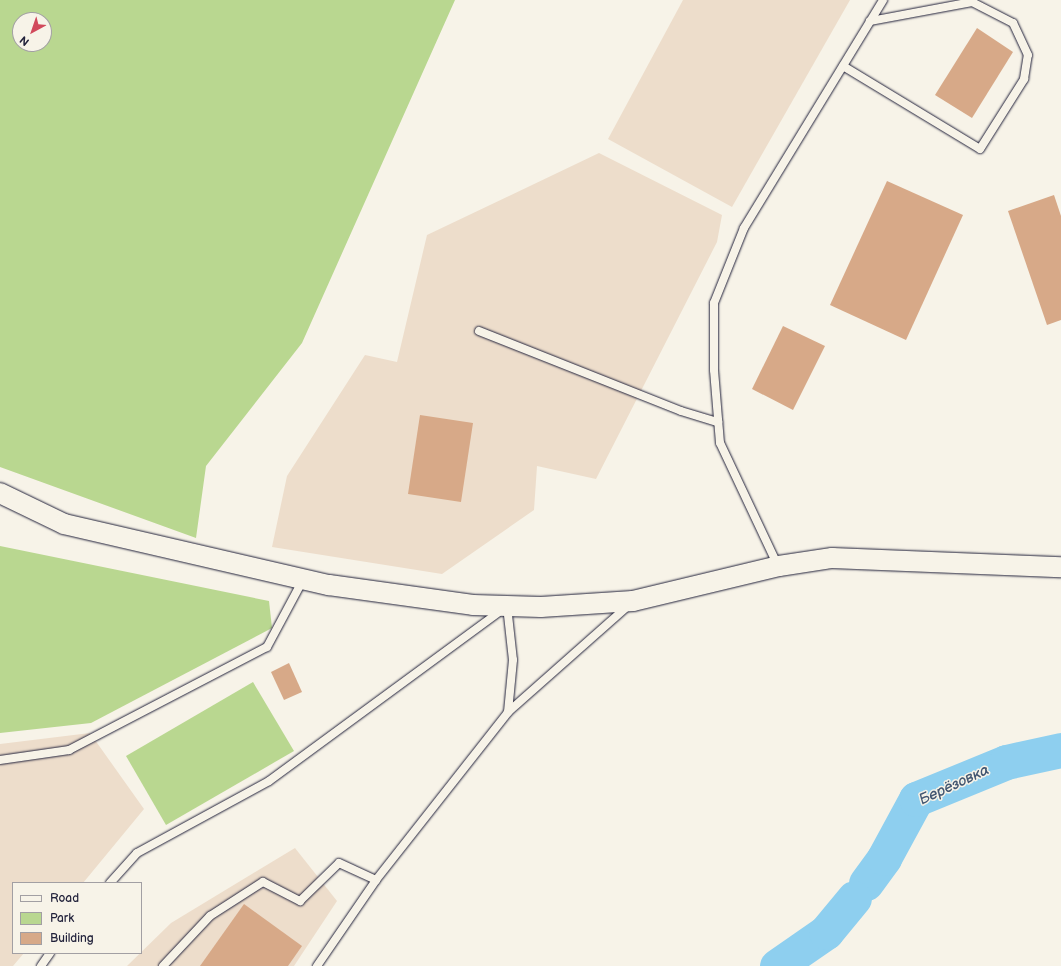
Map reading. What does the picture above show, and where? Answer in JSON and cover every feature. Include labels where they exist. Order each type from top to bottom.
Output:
[{"type":"street","points":[[0,493],[64,524],[304,579],[394,596],[473,605],[541,607],[633,601],[779,566],[832,558],[1061,567]]},
{"type":"lane","points":[[779,566],[720,443],[714,370],[714,303],[744,228],[883,0]]},
{"type":"lane","points":[[843,66],[980,149],[1024,79],[1028,55],[1013,23],[972,2],[870,21]]},
{"type":"lane","points":[[479,331],[681,411],[718,422]]},
{"type":"lane","points":[[0,760],[70,750],[268,646],[304,579]]},
{"type":"lane","points":[[317,966],[376,880],[508,712],[633,601]]},
{"type":"lane","points":[[111,882],[137,853],[269,781],[507,606],[513,660],[508,712]]},
{"type":"lane","points":[[162,966],[210,916],[263,882],[300,901],[339,863],[376,880]]},
{"type":"lane","points":[[41,966],[49,954]]},
{"type":"shaded area","points":[[683,0],[850,0],[732,207],[608,139]]},
{"type":"shaded area","points":[[599,153],[722,215],[717,242],[596,479],[537,466],[534,510],[442,574],[272,547],[287,476],[365,355],[397,362],[427,235]]},
{"type":"shaded area","points":[[90,733],[144,809],[84,882],[12,882],[12,954],[23,954],[13,966],[0,966],[0,744]]},
{"type":"shaded area","points":[[295,848],[337,901],[294,966],[127,966],[139,954],[142,954],[142,951],[171,923]]},
{"type":"green space","points":[[0,0],[455,0],[302,343],[206,466],[196,538],[0,467]]},
{"type":"green space","points":[[0,546],[269,601],[272,628],[91,723],[0,733]]},
{"type":"green space","points":[[253,682],[294,751],[166,825],[126,756]]},
{"type":"building","points":[[977,28],[1013,52],[972,118],[935,95]]},
{"type":"building","points":[[887,181],[963,215],[906,340],[830,305]]},
{"type":"building","points":[[1054,195],[1061,216],[1061,320],[1047,325],[1008,211]]},
{"type":"building","points":[[783,326],[825,346],[793,410],[752,389]]},
{"type":"building","points":[[420,415],[473,423],[461,502],[408,494]]},
{"type":"building","points":[[289,663],[302,692],[284,700],[271,672]]},
{"type":"building","points":[[244,904],[302,946],[288,966],[200,966]]},
{"type":"waterway","name":"Берёзовка","points":[[866,883],[884,858],[916,799],[1006,762],[1061,750]]},
{"type":"waterway","name":"Берёзовка","points":[[777,966],[826,932],[854,898]]}]
